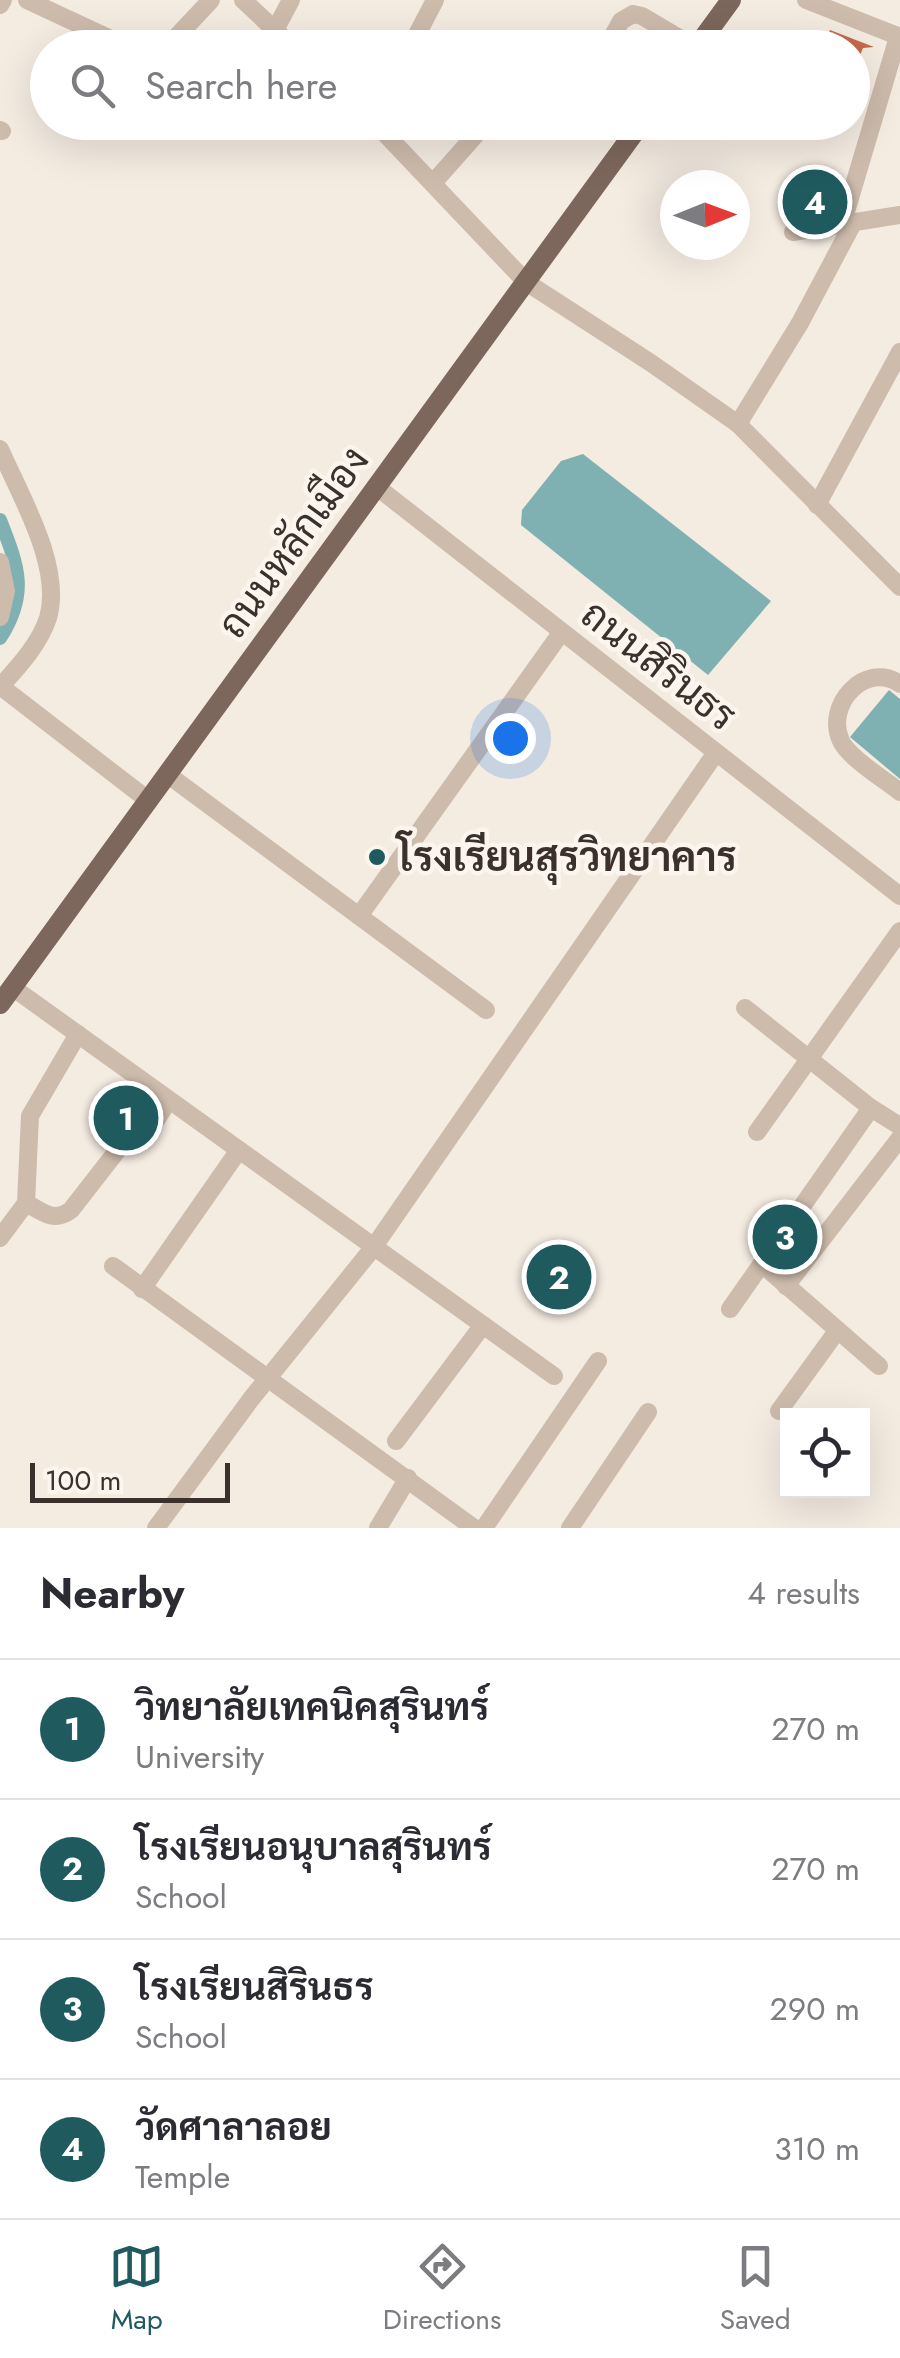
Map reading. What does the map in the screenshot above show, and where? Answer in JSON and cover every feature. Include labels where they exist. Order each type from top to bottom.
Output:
[{"type":"main road","points":[[709,30],[731,0]]},
{"type":"main road","name":"ถนนหลักเมือง","points":[[6,995],[629,140]]},
{"type":"street","points":[[27,0],[91,30]]},
{"type":"street","points":[[243,0],[275,30],[292,0]]},
{"type":"street","points":[[419,30],[435,0]]},
{"type":"street","points":[[806,0],[899,37],[870,133]]},
{"type":"street","points":[[183,30],[208,4]]},
{"type":"street","points":[[616,30],[621,21],[633,14],[666,30]]},
{"type":"street","points":[[391,140],[526,282],[738,424],[900,587]]},
{"type":"street","points":[[433,183],[470,140]]},
{"type":"street","points":[[852,225],[845,216],[868,140]]},
{"type":"street","points":[[792,232],[900,215]]},
{"type":"street","points":[[738,424],[800,322],[852,225]]},
{"type":"street","points":[[817,505],[899,359]]},
{"type":"street","points":[[0,450],[35,528],[50,575],[48,616],[31,651],[0,687],[148,800]]},
{"type":"street","name":"ถนนสิรินธร","points":[[376,487],[900,896]]},
{"type":"street","points":[[0,562],[6,591],[0,617]]},
{"type":"street","points":[[359,916],[562,633]]},
{"type":"street","points":[[900,684],[884,674],[869,676],[853,687],[844,700],[837,730],[842,745],[900,792]]},
{"type":"street","points":[[156,1528],[268,1378],[373,1248],[715,754]]},
{"type":"street","points":[[167,774],[486,1010]]},
{"type":"street","points":[[758,1132],[900,931]]},
{"type":"street","points":[[6,995],[78,1034],[554,1376]]},
{"type":"street","points":[[745,1008],[871,1108],[900,1126]]},
{"type":"street","points":[[0,1238],[26,1203],[30,1116],[78,1034]]},
{"type":"street","points":[[26,1203],[50,1216],[58,1217],[71,1210],[126,1138],[135,1129],[152,1125],[169,1100]]},
{"type":"street","points":[[730,1309],[871,1108]]},
{"type":"street","points":[[786,1286],[900,1138]]},
{"type":"street","points":[[142,1289],[239,1150]]},
{"type":"street","points":[[762,1264],[879,1366]]},
{"type":"street","points":[[113,1266],[474,1528]]},
{"type":"street","points":[[396,1441],[483,1326]]},
{"type":"street","points":[[779,1411],[837,1330]]},
{"type":"street","points":[[484,1528],[598,1361]]},
{"type":"street","points":[[570,1528],[648,1412]]},
{"type":"street","points":[[378,1528],[408,1478]]},
{"type":"water","points":[[583,454],[771,601],[708,675],[521,525],[522,510],[561,461]]},
{"type":"water","points":[[889,690],[900,699],[900,779],[850,737]]},
{"type":"waterway","points":[[0,520],[18,579],[15,607],[0,638]]},
{"type":"place","name":"วัดศาลาลอย","points":[[815,202]]},
{"type":"place","name":"โรงเรียนสุรวิทยาคาร","points":[[377,857]]},
{"type":"place","name":"วิทยาลัยเทคนิคสุรินทร์","points":[[126,1118]]},
{"type":"place","name":"โรงเรียนสิรินธร","points":[[785,1237]]},
{"type":"place","name":"โรงเรียนอนุบาลสุรินทร์","points":[[559,1277]]}]
